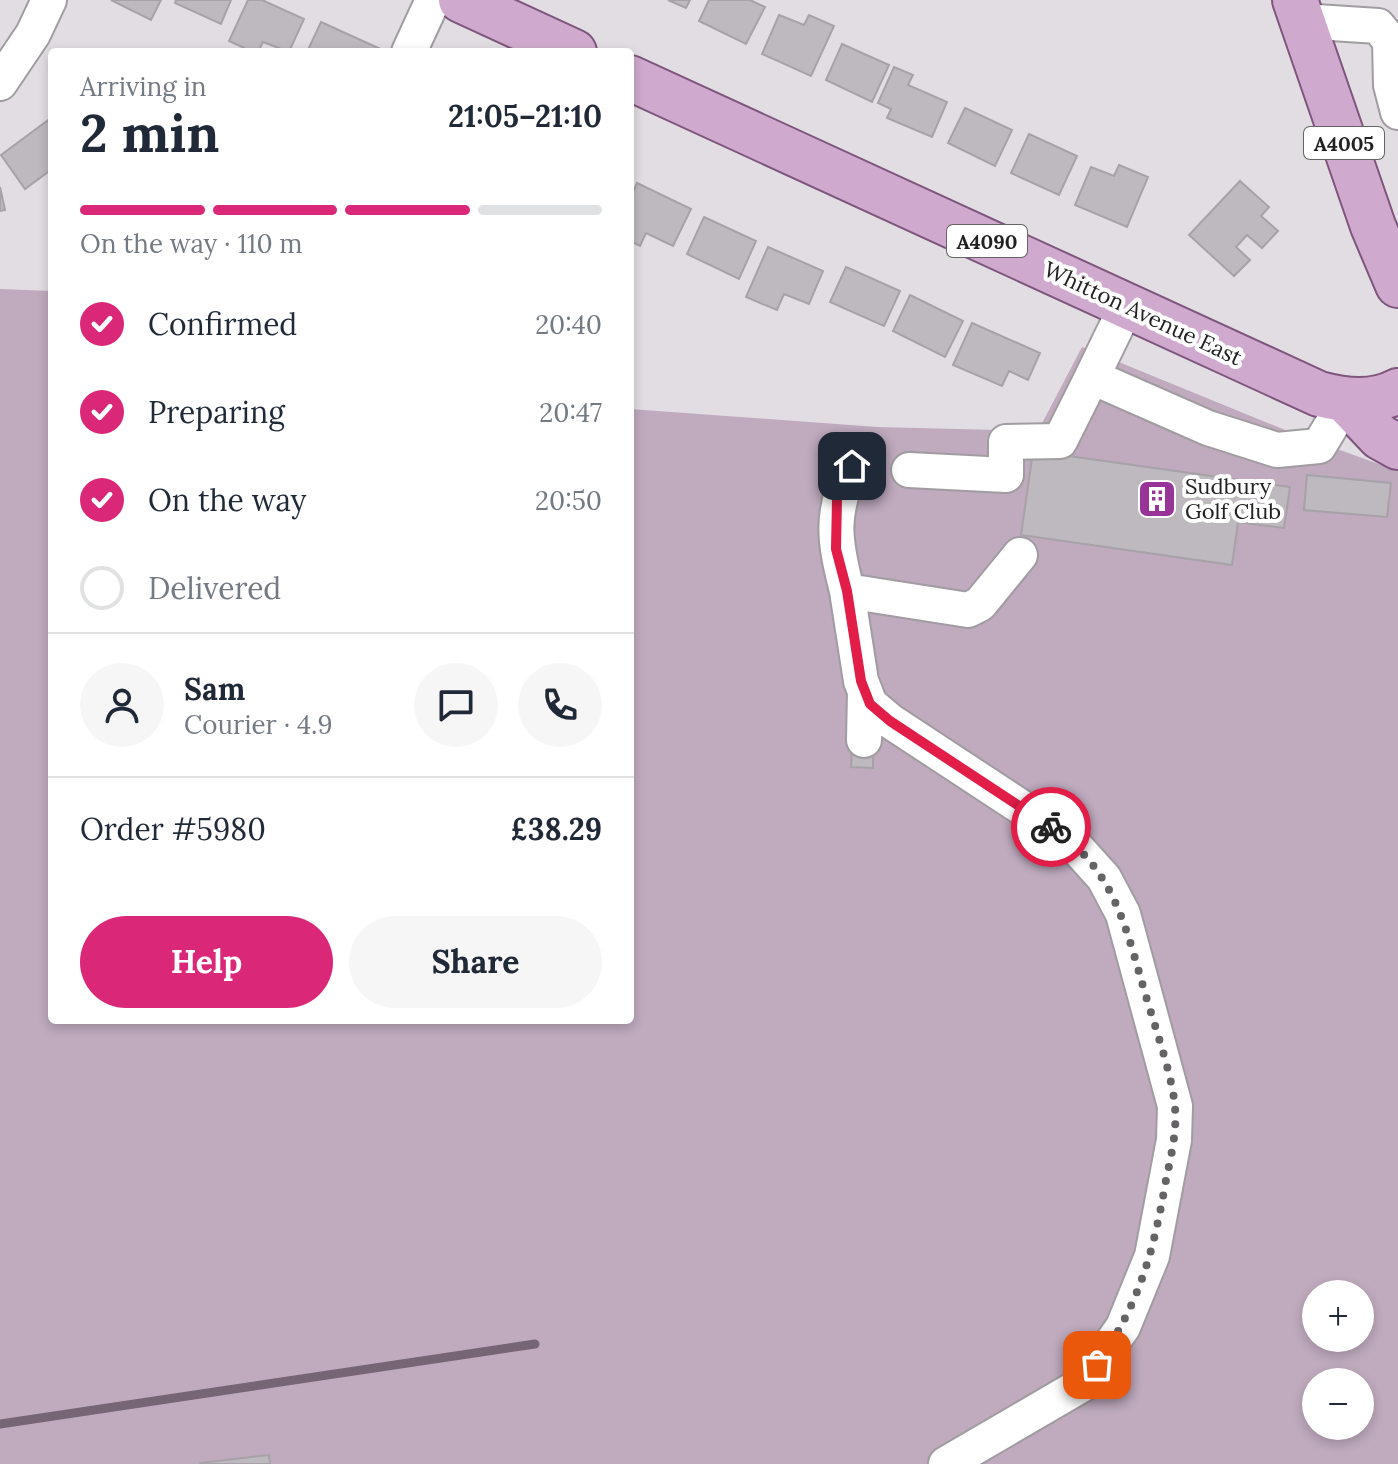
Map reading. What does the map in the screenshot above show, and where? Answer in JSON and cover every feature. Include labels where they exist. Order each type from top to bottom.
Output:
[{"type":"main road","points":[[461,0],[565,48]]},
{"type":"main road","name":"A4005","points":[[1298,11],[1397,279]]},
{"type":"main road","name":"Whitton Avenue East","points":[[634,80],[1319,394],[1346,401],[1384,398],[1398,391]]},
{"type":"main road","points":[[1346,401],[1380,437],[1398,447]]},
{"type":"street","points":[[0,83],[33,34],[49,0]]},
{"type":"street","points":[[411,48],[433,0]]},
{"type":"street","points":[[1298,11],[1378,26],[1390,41],[1391,85],[1398,112]]},
{"type":"street","points":[[909,470],[1006,475],[1006,442],[1060,441],[1127,305]]},
{"type":"street","points":[[1092,377],[1208,428],[1277,450],[1319,446],[1346,401]]},
{"type":"street","points":[[852,466],[837,499],[836,549],[865,692],[864,740]]},
{"type":"street","points":[[849,602],[968,610],[980,604],[1020,555]]},
{"type":"street","points":[[865,692],[870,704],[890,721],[1068,838],[1104,878],[1123,914],[1175,1106],[1174,1140],[1152,1256],[1123,1327],[1083,1384],[946,1464]]},
{"type":"shaded area","points":[[0,289],[48,291],[48,1024],[634,1024],[634,409],[877,427],[1038,431],[1082,347],[1290,432],[1398,471],[1398,1464],[0,1464]]},
{"type":"building","points":[[111,0],[161,0],[151,20]]},
{"type":"building","points":[[176,0],[231,0],[221,24],[175,3]]},
{"type":"building","points":[[248,0],[262,0],[304,19],[291,48],[279,48],[263,42],[260,48],[244,48],[229,41]]},
{"type":"building","points":[[668,0],[690,0],[686,8]]},
{"type":"building","points":[[709,0],[750,0],[765,7],[746,44],[699,21]]},
{"type":"building","points":[[779,15],[804,25],[809,15],[834,26],[811,76],[762,54]]},
{"type":"building","points":[[321,22],[378,48],[309,48]]},
{"type":"building","points":[[842,44],[889,65],[872,102],[826,80]]},
{"type":"building","points":[[894,67],[913,75],[908,85],[947,102],[932,137],[887,118],[891,109],[878,103]]},
{"type":"building","points":[[965,108],[1012,130],[995,166],[948,143]]},
{"type":"building","points":[[48,120],[48,172],[25,189],[1,155]]},
{"type":"building","points":[[1029,134],[1077,156],[1059,195],[1011,173]]},
{"type":"building","points":[[1119,165],[1148,177],[1127,227],[1075,205],[1091,167],[1114,176]]},
{"type":"building","points":[[1240,181],[1269,207],[1261,216],[1278,231],[1262,248],[1247,235],[1236,247],[1250,260],[1234,276],[1189,235]]},
{"type":"building","points":[[637,183],[691,209],[673,246],[646,233],[640,246],[634,243],[634,190]]},
{"type":"building","points":[[0,187],[5,210],[0,211]]},
{"type":"building","points":[[704,217],[756,241],[739,279],[687,254]]},
{"type":"building","points":[[768,247],[823,271],[809,304],[784,294],[777,310],[746,297]]},
{"type":"building","points":[[846,267],[900,291],[884,326],[830,302]]},
{"type":"building","points":[[910,295],[963,321],[945,357],[893,331]]},
{"type":"building","points":[[972,323],[1040,353],[1028,380],[1009,371],[1002,386],[953,365]]},
{"type":"building","name":"Sudbury Golf Club","points":[[1033,451],[1290,487],[1284,528],[1238,522],[1232,565],[1021,535]]},
{"type":"building","points":[[1307,475],[1391,483],[1387,517],[1304,510]]},
{"type":"building","points":[[852,750],[873,751],[873,768],[851,767]]},
{"type":"building","points":[[269,1455],[270,1464],[200,1463]]},
{"type":"waterway","points":[[0,1424],[535,1344]]},
{"type":"way so far","points":[[1051,827],[1068,838],[1104,878],[1123,914],[1175,1106],[1174,1140],[1152,1256],[1123,1327],[1097,1365]]},
{"type":"place","name":"Sudbury Golf Club","points":[[1157,499]]},
{"type":"route","points":[[852,466],[837,499],[836,549],[847,591],[861,681],[870,704],[890,721],[1051,827]]}]
